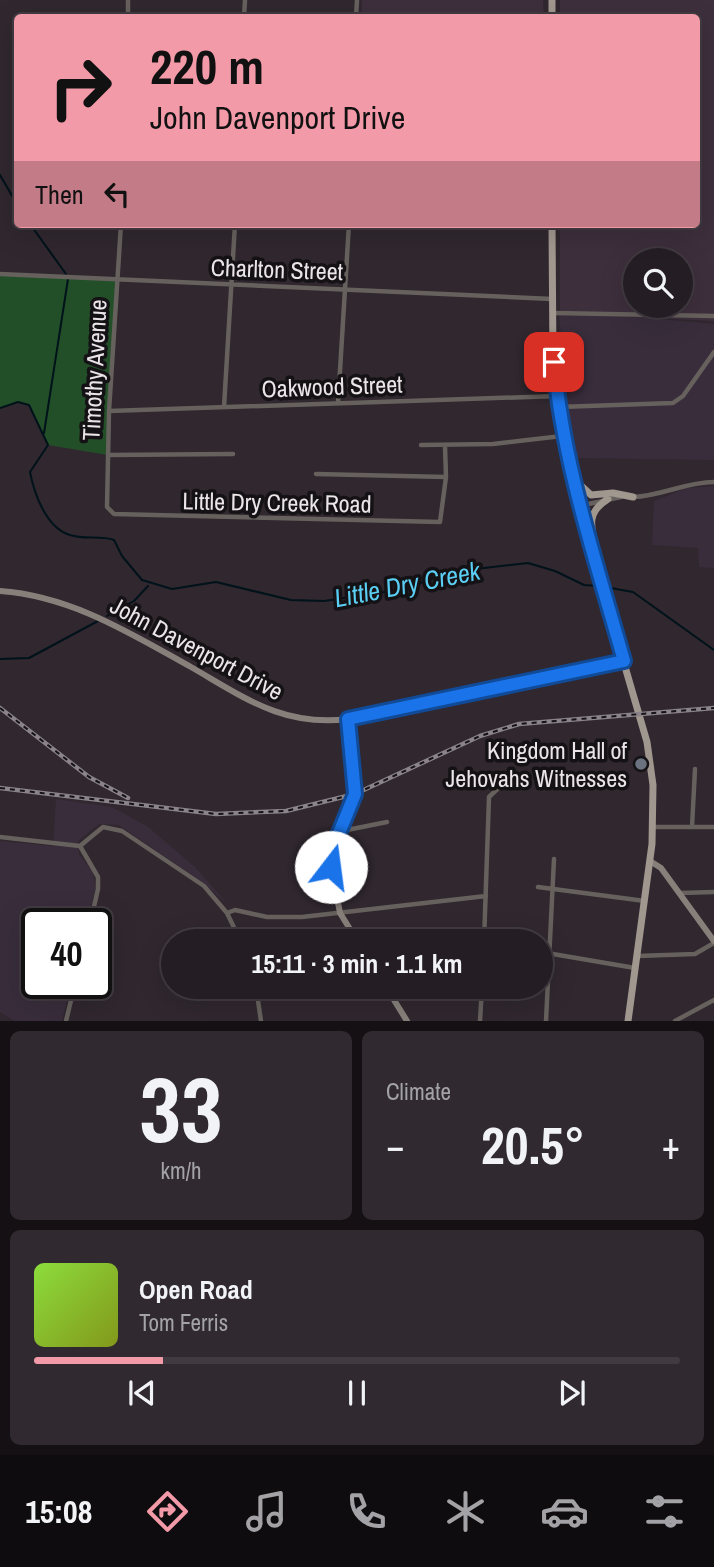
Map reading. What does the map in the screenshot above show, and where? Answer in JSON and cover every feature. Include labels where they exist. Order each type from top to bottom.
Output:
[{"type":"main road","points":[[552,228],[552,313],[557,396],[563,436],[579,506],[596,559],[598,578],[647,742],[653,785],[650,861],[628,1021]]},
{"type":"main road","points":[[572,477],[591,495],[613,493],[633,497]]},
{"type":"main road","points":[[596,559],[598,546],[590,519],[593,511],[608,499]]},
{"type":"street","name":"Timothy Avenue","points":[[114,514],[107,507],[109,411],[121,228]]},
{"type":"street","points":[[224,407],[235,228]]},
{"type":"street","points":[[338,403],[349,228]]},
{"type":"street","name":"Charlton Street","points":[[0,274],[552,299]]},
{"type":"street","points":[[552,313],[714,316]]},
{"type":"street","points":[[558,407],[673,403],[683,396],[714,352]]},
{"type":"street","name":"Oakwood Street","points":[[109,411],[557,396]]},
{"type":"street","points":[[421,445],[445,446],[563,436]]},
{"type":"street","points":[[316,474],[446,477],[445,446]]},
{"type":"street","points":[[108,455],[233,454]]},
{"type":"street","name":"Little Dry Creek Road","points":[[114,514],[440,522],[446,477]]},
{"type":"street","points":[[579,506],[608,499],[657,494],[693,482],[714,482]]},
{"type":"street","name":"John Davenport Drive","points":[[0,591],[47,598],[96,615],[251,702],[280,715],[320,722],[348,719],[624,661]]},
{"type":"street","points":[[348,719],[355,789],[330,861],[340,914],[350,929]]},
{"type":"street","points":[[692,827],[695,769]]},
{"type":"street","points":[[485,929],[489,797],[509,778],[524,775]]},
{"type":"street","points":[[341,831],[387,822]]},
{"type":"street","points":[[653,827],[714,827]]},
{"type":"street","points":[[0,837],[80,846],[98,829],[116,828],[204,886],[227,913],[235,929]]},
{"type":"street","points":[[80,846],[98,877],[94,908]]},
{"type":"street","points":[[550,929],[554,859]]},
{"type":"street","points":[[637,956],[695,954],[714,942],[661,868],[650,861]]},
{"type":"street","points":[[538,887],[645,901]]},
{"type":"street","points":[[680,893],[714,892]]},
{"type":"street","points":[[227,913],[235,910],[276,917],[340,914],[486,896]]},
{"type":"street","points":[[553,955],[635,968]]},
{"type":"street","points":[[66,1021],[71,999]]},
{"type":"street","points":[[258,999],[261,1021]]},
{"type":"street","points":[[393,999],[407,1021]]},
{"type":"street","points":[[480,1021],[481,999]]},
{"type":"street","points":[[547,1021],[548,999]]},
{"type":"street","points":[[675,1021],[714,1000]]},
{"type":"shaded area","points":[[362,0],[543,0],[544,14],[361,14]]},
{"type":"shaded area","points":[[560,0],[714,0],[714,321],[648,318],[693,318],[693,248],[623,248],[623,317],[560,314],[560,228],[700,228],[700,14],[560,14]]},
{"type":"shaded area","points":[[559,315],[650,318],[714,324],[714,460],[576,458],[569,426]]},
{"type":"shaded area","points":[[714,486],[714,568],[699,567],[698,548],[652,545],[654,501],[687,488]]},
{"type":"shaded area","points":[[56,799],[112,807],[147,826],[195,867],[229,906],[206,885],[119,825],[99,824],[78,841],[79,854],[92,871],[96,886],[91,908],[21,908],[21,999],[67,999],[62,1021],[14,1021],[0,1012],[0,841],[53,846]]},
{"type":"green space","points":[[0,274],[116,280],[108,455],[48,445],[29,405],[18,403],[0,408]]},
{"type":"waterway","name":"Little Dry Creek","points":[[0,175],[14,199]]},
{"type":"waterway","name":"Little Dry Creek","points":[[33,228],[66,274]]},
{"type":"waterway","name":"Little Dry Creek","points":[[44,433],[68,279]]},
{"type":"waterway","name":"Little Dry Creek","points":[[0,408],[18,402],[29,405],[48,445],[30,472],[42,509],[54,525],[70,535],[114,540],[122,556],[142,580],[172,589],[216,582],[291,600],[324,601],[405,589],[449,572],[528,563],[555,571],[584,585],[600,586]]},
{"type":"waterway","points":[[107,616],[134,601],[148,586]]},
{"type":"waterway","name":"Little Dry Creek","points":[[605,587],[633,592],[714,650]]},
{"type":"waterway","points":[[0,659],[29,658],[98,621]]},
{"type":"railway","points":[[0,708],[89,777],[128,798]]},
{"type":"railway","points":[[0,788],[216,814],[286,811],[355,794],[480,736],[519,724],[714,708]]},
{"type":"place","name":"Kingdom Hall of Jehovahs Witnesses","points":[[641,764]]},
{"type":"route","points":[[331,867],[333,848],[355,794],[348,719],[624,661],[581,516],[563,436],[554,362]]}]
